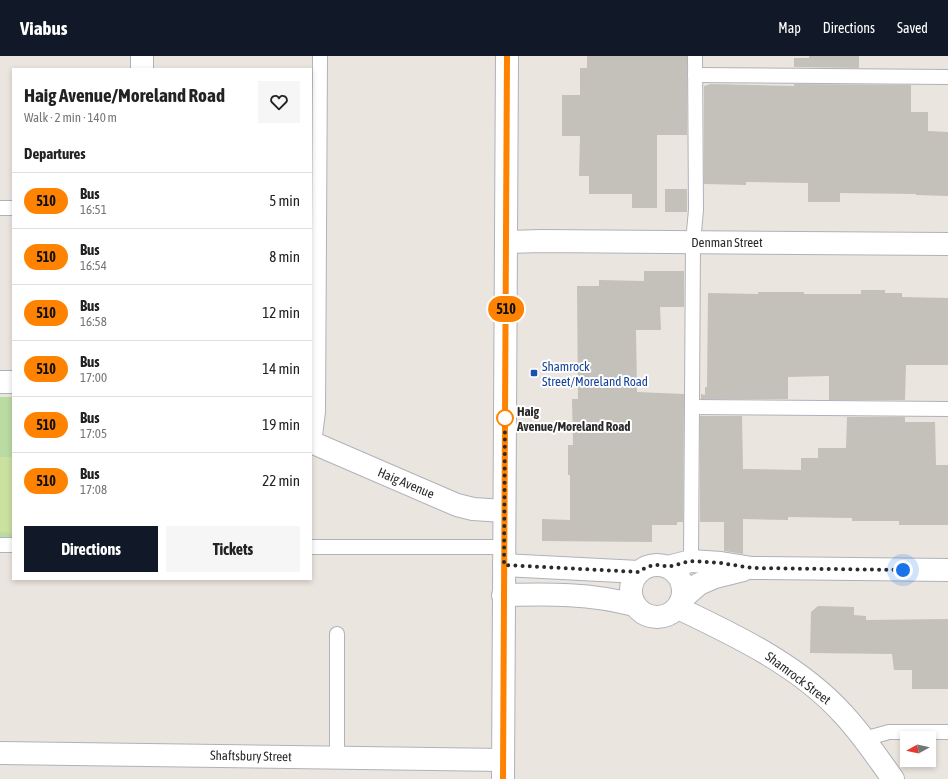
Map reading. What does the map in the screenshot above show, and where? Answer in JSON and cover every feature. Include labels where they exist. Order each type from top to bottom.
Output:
[{"type":"street","points":[[142,56],[142,68]]},
{"type":"street","points":[[503,769],[507,56]]},
{"type":"street","name":"Denman Street","points":[[506,242],[948,244]]},
{"type":"street","points":[[0,382],[12,382]]},
{"type":"street","name":"Haig Avenue","points":[[313,443],[457,505],[473,509],[504,511]]},
{"type":"street","points":[[504,556],[581,568],[639,572]]},
{"type":"street","points":[[668,567],[690,561],[721,563],[752,568],[948,570]]},
{"type":"street","points":[[634,605],[631,588],[634,579],[639,572],[653,565],[668,567],[674,571],[682,584],[680,603]]},
{"type":"street","points":[[580,595],[581,568]]},
{"type":"street","points":[[503,595],[580,595],[612,599],[634,605],[647,616],[655,618],[664,617],[671,613],[698,584],[714,577],[752,568]]},
{"type":"street","name":"Shamrock Street","points":[[680,603],[772,656],[814,687],[842,713],[864,739],[893,779]]},
{"type":"street","name":"Shaftsbury Street","points":[[0,753],[337,757],[503,769]]},
{"type":"lane","points":[[313,443],[318,412],[320,56]]},
{"type":"lane","points":[[690,561],[693,242],[696,210],[695,56]]},
{"type":"lane","points":[[695,75],[948,77]]},
{"type":"lane","points":[[0,208],[12,208]]},
{"type":"lane","points":[[692,407],[948,408]]},
{"type":"lane","points":[[0,545],[12,545]]},
{"type":"lane","points":[[312,547],[504,556]]},
{"type":"lane","points":[[337,634],[337,757]]},
{"type":"lane","points":[[864,739],[889,732],[948,732]]},
{"type":"green space","points":[[0,397],[12,397],[12,541],[0,541]]},
{"type":"green space","points":[[0,457],[12,457],[12,533],[0,532]]},
{"type":"building","points":[[587,56],[687,56],[687,135],[657,135],[657,208],[632,208],[632,194],[589,194],[589,176],[579,176],[580,136],[562,136],[562,95],[580,95],[580,68],[587,68]]},
{"type":"building","points":[[809,56],[859,56],[859,68],[794,67],[794,58],[809,58]]},
{"type":"building","points":[[711,84],[794,86],[794,84],[911,85],[911,112],[928,112],[928,131],[948,132],[948,196],[840,193],[840,202],[808,202],[808,183],[746,182],[746,185],[704,184],[704,86]]},
{"type":"building","points":[[665,189],[687,189],[687,212],[665,212]]},
{"type":"building","points":[[644,271],[684,271],[684,307],[660,307],[661,330],[636,330],[637,392],[684,394],[683,522],[677,522],[677,525],[652,525],[652,542],[542,541],[542,519],[570,520],[568,445],[573,445],[572,399],[578,399],[577,286],[599,286],[599,280],[644,281]]},
{"type":"building","points":[[861,290],[885,290],[885,293],[902,293],[902,297],[948,298],[948,365],[906,365],[905,400],[829,400],[829,376],[788,377],[788,399],[701,399],[701,394],[705,395],[705,387],[707,387],[708,293],[758,294],[758,292],[804,292],[804,294],[861,294]]},
{"type":"building","points":[[700,416],[742,416],[743,469],[801,470],[801,458],[818,458],[818,448],[846,448],[847,417],[905,417],[905,422],[935,422],[936,465],[948,465],[948,525],[899,525],[899,521],[852,521],[852,518],[788,517],[788,520],[743,519],[743,554],[724,551],[724,522],[700,522]]},
{"type":"building","points":[[818,606],[854,607],[854,615],[866,616],[866,620],[948,619],[948,689],[912,689],[912,670],[894,670],[892,654],[810,653],[811,612]]},
{"type":"bus line","name":"510","points":[[503,779],[503,561],[507,56]]},
{"type":"place","name":"Shamrock Street/Moreland Road","points":[[534,373]]},
{"type":"place","name":"Haig Avenue/Moreland Road","points":[[505,418]]},
{"type":"route","points":[[505,418],[504,565],[639,572],[653,565],[668,567],[690,561],[721,563],[752,568],[903,570]]}]
